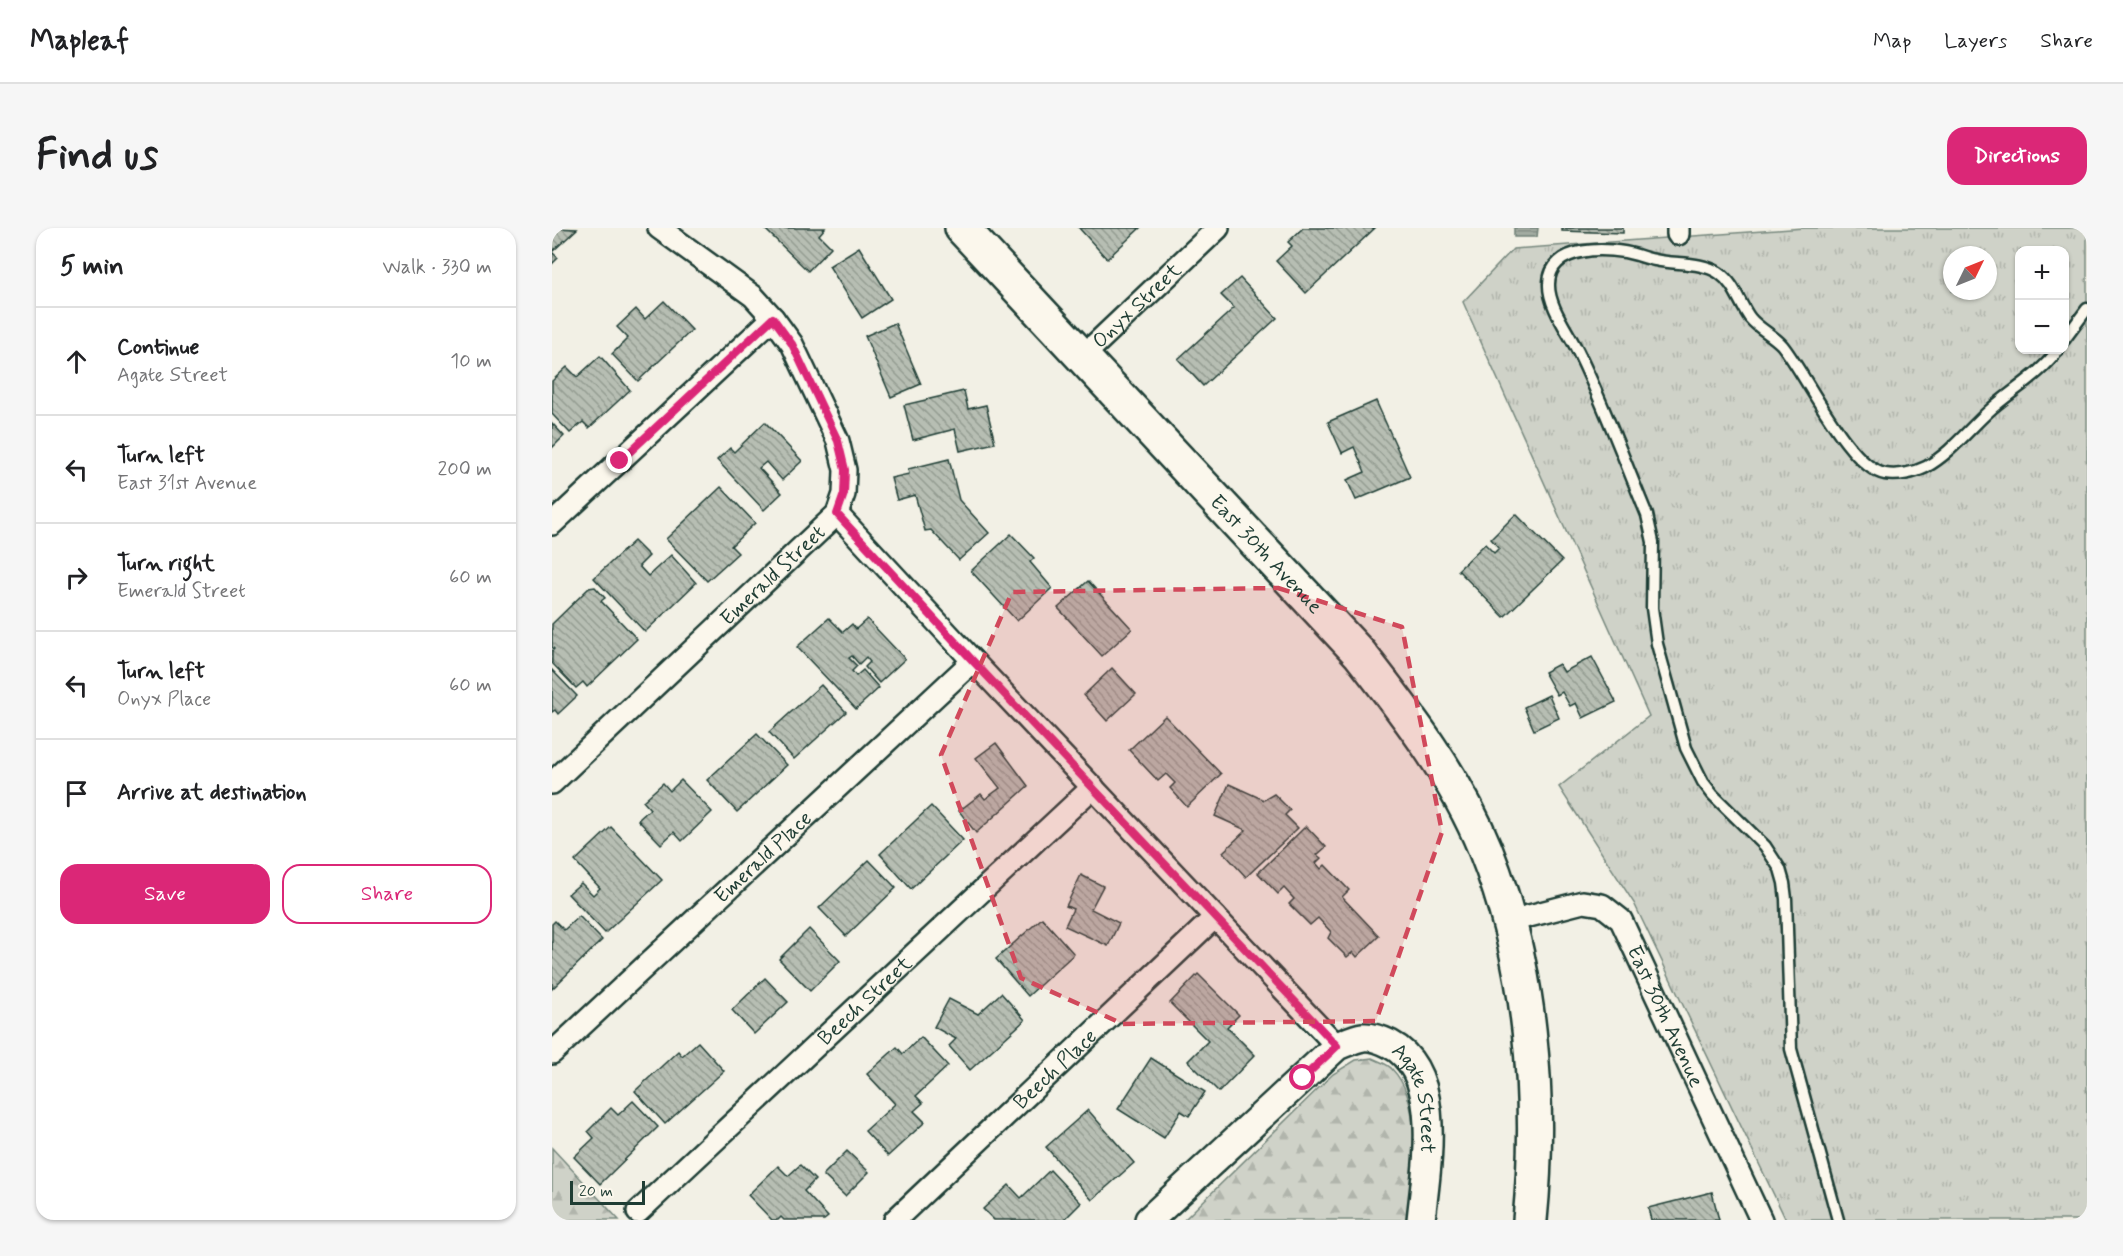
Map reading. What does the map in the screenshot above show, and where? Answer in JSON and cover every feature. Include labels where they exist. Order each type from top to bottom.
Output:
[{"type":"main road","name":"East 30th Avenue","points":[[962,228],[1360,654],[1415,724],[1458,795],[1485,848],[1510,921],[1528,1016],[1534,1106],[1530,1220]]},
{"type":"street","points":[[552,524],[773,318],[753,296],[659,228]]},
{"type":"street","name":"Onyx Street","points":[[1082,357],[1218,228]]},
{"type":"street","name":"Emerald Street","points":[[552,783],[837,514],[844,494],[845,470],[838,441],[792,344],[773,318]]},
{"type":"street","points":[[837,514],[1337,1046]]},
{"type":"street","name":"Emerald Place","points":[[552,1053],[973,661]]},
{"type":"street","name":"Beech Street","points":[[638,1212],[1093,787]]},
{"type":"street","name":"East 30th Avenue","points":[[1510,921],[1583,902],[1602,904],[1621,920],[1761,1220]]},
{"type":"street","name":"Beech Place","points":[[895,1220],[1215,916]]},
{"type":"street","name":"Agate Street","points":[[1149,1220],[1337,1046],[1364,1037],[1379,1039],[1399,1049],[1414,1066],[1424,1091],[1427,1122],[1426,1166],[1421,1220]]},
{"type":"lane","points":[[1838,1220],[1791,1049],[1786,899],[1780,869],[1755,834],[1713,795],[1703,782],[1686,748],[1657,644],[1652,608],[1653,542],[1649,522],[1585,365],[1551,298],[1548,285],[1551,272],[1558,261],[1578,252],[1620,250],[1654,260],[1701,266],[1719,273],[1734,289],[1752,321],[1782,345],[1847,442],[1866,464],[1884,474],[1902,474],[1913,471],[1925,467],[1942,456],[1989,410],[2033,377],[2055,354]]},
{"type":"lane","points":[[2069,333],[2087,309]]},
{"type":"highlighted area","points":[[1278,588],[1402,627],[1442,832],[1376,1021],[1123,1024],[1021,978],[941,755],[1012,592]]},
{"type":"green space","points":[[1804,228],[2087,228],[2087,1220],[1786,1220],[1634,903],[1559,787],[1649,716],[1463,302],[1513,249]]},
{"type":"green space","points":[[1372,1058],[1392,1069],[1409,1101],[1414,1141],[1408,1220],[1184,1220],[1333,1074],[1356,1060]]},
{"type":"green space","points":[[552,1148],[619,1220],[552,1220]]},
{"type":"shaded area","points":[[1514,228],[1538,228],[1537,237],[1514,237]]},
{"type":"building","points":[[552,228],[577,229],[552,252]]},
{"type":"building","points":[[767,228],[825,228],[819,235],[831,247],[808,271],[766,230]]},
{"type":"building","points":[[1079,228],[1140,228],[1107,259]]},
{"type":"building","points":[[1303,228],[1375,228],[1306,293],[1276,261],[1292,246],[1288,242]]},
{"type":"building","points":[[1562,228],[1623,228],[1623,233],[1562,231]]},
{"type":"building","points":[[859,247],[891,299],[862,318],[829,266]]},
{"type":"building","points":[[552,252],[558,258],[552,264]]},
{"type":"building","points":[[1240,278],[1277,318],[1203,386],[1178,359],[1234,308],[1221,295]]},
{"type":"building","points":[[664,301],[692,330],[638,381],[612,354],[628,338],[617,327],[636,309],[645,319]]},
{"type":"building","points":[[895,323],[921,384],[891,397],[865,336]]},
{"type":"building","points":[[600,356],[630,390],[589,428],[583,422],[570,433],[552,414],[552,381],[567,367],[577,377]]},
{"type":"building","points":[[964,391],[968,409],[986,405],[995,443],[960,451],[955,429],[913,440],[904,405]]},
{"type":"building","points":[[1376,401],[1410,477],[1356,500],[1347,480],[1365,472],[1354,447],[1342,453],[1328,422]]},
{"type":"building","points":[[765,422],[802,461],[782,480],[766,462],[759,468],[782,493],[764,510],[717,460],[730,448],[734,452]]},
{"type":"building","points":[[552,423],[564,436],[552,448]]},
{"type":"building","points":[[949,459],[959,500],[989,533],[959,560],[931,530],[925,531],[915,495],[897,500],[891,478],[909,474],[908,469]]},
{"type":"building","points":[[721,487],[755,523],[731,546],[738,553],[707,581],[666,539]]},
{"type":"building","points":[[1516,514],[1562,561],[1504,617],[1458,570],[1485,544],[1494,553],[1499,548],[1491,539]]},
{"type":"building","points":[[1011,534],[1034,558],[1030,562],[1052,588],[1017,621],[971,571]]},
{"type":"building","points":[[634,541],[649,556],[639,566],[648,576],[671,555],[696,583],[645,632],[594,578]]},
{"type":"building","points":[[1088,581],[1132,629],[1102,656],[1058,608]]},
{"type":"building","points":[[595,587],[605,598],[601,601],[637,639],[587,687],[583,682],[576,688],[552,663],[554,649],[552,647],[552,624],[589,588]]},
{"type":"building","points":[[829,618],[843,632],[852,624],[856,629],[867,619],[905,659],[879,683],[865,667],[870,662],[866,657],[859,664],[852,656],[849,658],[857,666],[852,671],[856,676],[863,670],[879,688],[856,709],[797,647]]},
{"type":"building","points":[[1592,657],[1616,702],[1583,718],[1576,703],[1570,706],[1562,692],[1557,695],[1544,672],[1559,664],[1564,672]]},
{"type":"building","points":[[1112,668],[1136,694],[1107,721],[1084,695]]},
{"type":"building","points":[[552,670],[577,696],[558,714],[555,710],[552,712]]},
{"type":"building","points":[[821,685],[846,712],[794,759],[769,732]]},
{"type":"building","points":[[1549,695],[1559,718],[1534,730],[1524,707]]},
{"type":"building","points":[[1165,716],[1221,774],[1187,807],[1170,788],[1175,783],[1166,774],[1158,781],[1129,750]]},
{"type":"building","points":[[757,734],[787,765],[737,812],[707,780]]},
{"type":"building","points":[[996,743],[1028,786],[976,833],[959,811],[981,794],[985,799],[1000,788],[976,758]]},
{"type":"building","points":[[681,780],[712,812],[682,841],[674,832],[661,844],[638,820],[650,809],[643,801],[663,783],[670,791]]},
{"type":"building","points":[[1229,784],[1264,800],[1274,794],[1290,810],[1285,815],[1298,828],[1246,877],[1223,852],[1246,830],[1215,816]]},
{"type":"building","points":[[931,806],[963,840],[911,889],[880,854]]},
{"type":"building","points":[[1306,826],[1326,847],[1317,855],[1321,858],[1316,863],[1321,869],[1325,865],[1349,890],[1342,897],[1379,936],[1357,957],[1353,952],[1347,957],[1328,938],[1331,932],[1318,918],[1310,925],[1289,904],[1294,899],[1284,888],[1278,894],[1258,873]]},
{"type":"building","points":[[611,827],[662,880],[605,933],[568,894],[581,883],[593,895],[600,888],[575,861]]},
{"type":"building","points":[[869,860],[896,888],[846,936],[819,908]]},
{"type":"building","points":[[1081,875],[1103,886],[1091,909],[1119,923],[1108,946],[1065,926],[1073,909],[1066,906]]},
{"type":"building","points":[[579,916],[602,940],[552,989],[552,924],[555,921],[564,930]]},
{"type":"building","points":[[1042,918],[1074,954],[1028,996],[996,959]]},
{"type":"building","points":[[809,929],[840,961],[810,991],[779,959]]},
{"type":"building","points":[[1198,974],[1239,1015],[1227,1027],[1255,1055],[1219,1092],[1188,1061],[1208,1041],[1170,1003]]},
{"type":"building","points":[[765,978],[788,1002],[754,1034],[732,1010]]},
{"type":"building","points":[[1001,993],[1025,1020],[970,1070],[949,1046],[956,1039],[934,1027],[949,999],[978,1014]]},
{"type":"building","points":[[921,1037],[948,1066],[916,1096],[923,1103],[914,1111],[925,1122],[888,1156],[865,1131],[895,1104],[867,1074],[897,1047],[903,1054]]},
{"type":"building","points":[[698,1042],[724,1071],[665,1124],[635,1091],[678,1051],[682,1056]]},
{"type":"building","points":[[1151,1058],[1205,1092],[1189,1116],[1181,1111],[1164,1138],[1118,1109]]},
{"type":"building","points":[[633,1101],[658,1127],[600,1184],[574,1157],[594,1138],[588,1131],[611,1108],[618,1115]]},
{"type":"building","points":[[1088,1110],[1134,1163],[1092,1200],[1046,1147]]},
{"type":"building","points":[[847,1151],[869,1172],[845,1196],[823,1175]]},
{"type":"building","points":[[800,1165],[815,1180],[804,1191],[828,1217],[824,1220],[784,1220],[781,1217],[778,1220],[772,1220],[748,1195],[778,1166],[788,1176]]},
{"type":"building","points":[[1050,1170],[1081,1203],[1064,1220],[994,1220],[983,1209],[1009,1185],[1021,1198]]},
{"type":"building","points":[[1712,1192],[1719,1220],[1651,1220],[1648,1208]]},
{"type":"route","points":[[620,461],[773,318],[792,344],[838,441],[845,470],[844,494],[837,514],[1337,1046],[1303,1078]]}]
